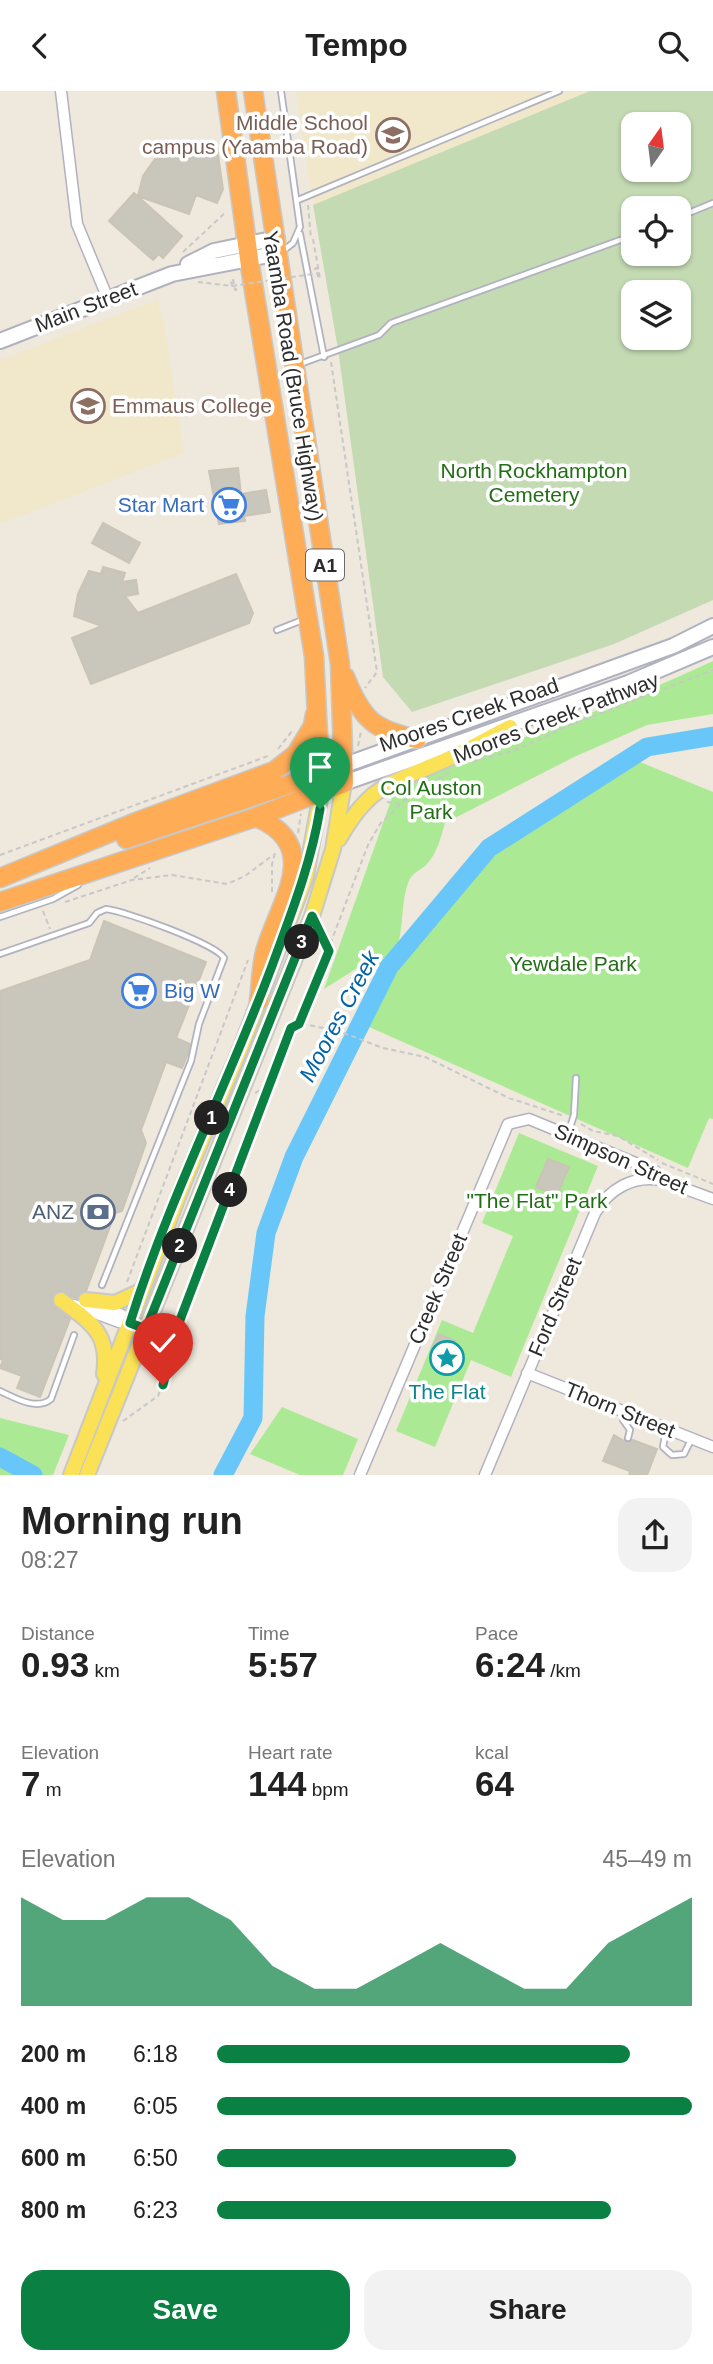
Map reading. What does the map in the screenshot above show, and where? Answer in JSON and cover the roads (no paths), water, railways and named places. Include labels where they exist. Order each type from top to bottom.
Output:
[{"type":"highway","name":"Yaamba Road (Bruce Highway)","points":[[226,91],[248,250],[309,618],[318,697],[321,784]]},
{"type":"highway","name":"Yaamba Road (Bruce Highway)","points":[[253,91],[340,664],[345,774]]},
{"type":"highway","points":[[340,664],[352,695],[370,723],[387,732],[417,739]]},
{"type":"highway","name":"A1","points":[[0,879],[136,823],[274,771],[296,754],[306,740],[313,726],[318,697]]},
{"type":"highway","name":"Moores Creek Road","points":[[0,902],[256,817],[345,774]]},
{"type":"highway","name":"Moores Creek Road","points":[[0,879],[321,784]]},
{"type":"highway","points":[[256,817],[276,826],[289,843],[294,861],[292,879],[265,953],[259,1001]]},
{"type":"main road","name":"Main Street","points":[[0,341],[172,274],[248,250],[278,245]]},
{"type":"main road","name":"Moores Creek Road","points":[[345,774],[417,739],[673,646],[713,626]]},
{"type":"main road","name":"Moores Creek Road","points":[[345,774],[510,727],[668,668],[713,647]]},
{"type":"main road","points":[[333,849],[359,807],[383,785],[437,764],[510,727]]},
{"type":"main road","points":[[87,1475],[113,1428],[146,1329],[312,916],[333,849],[345,774]]},
{"type":"main road","points":[[71,1475],[306,876],[321,784]]},
{"type":"main road","points":[[86,1300],[115,1303],[141,1291]]},
{"type":"main road","points":[[61,1300],[94,1328],[106,1345],[100,1403]]},
{"type":"main road","points":[[130,1323],[146,1329]]},
{"type":"street","points":[[61,91],[77,223],[108,299]]},
{"type":"street","name":"Simpson Street","points":[[529,1119],[656,1171],[661,1180],[713,1199]]},
{"type":"street","name":"Creek Street","points":[[360,1475],[504,1129],[514,1120],[529,1119]]},
{"type":"street","name":"Ford Street","points":[[485,1475],[589,1226],[602,1201],[612,1192],[636,1180],[661,1180]]},
{"type":"street","points":[[61,1300],[119,1322],[130,1323]]},
{"type":"street","points":[[86,1300],[122,1315],[130,1323]]},
{"type":"street","name":"Thorn Street","points":[[527,1373],[713,1447]]},
{"type":"lane","points":[[281,91],[298,200],[300,233],[324,357]]},
{"type":"lane","points":[[298,200],[559,91]]},
{"type":"lane","points":[[691,212],[713,203]]},
{"type":"lane","points":[[278,245],[293,243],[300,233]]},
{"type":"lane","points":[[296,365],[379,335],[391,323],[621,240]]},
{"type":"lane","points":[[277,631],[309,618]]},
{"type":"lane","points":[[0,917],[53,899],[112,865]]},
{"type":"lane","points":[[0,954],[89,923],[101,910],[111,910],[208,946],[224,958],[199,1024],[191,1061],[102,1285]]},
{"type":"lane","points":[[568,1135],[573,1120],[576,1078]]},
{"type":"lane","points":[[0,1391],[37,1405],[45,1404],[51,1399],[74,1335]]},
{"type":"lane","points":[[626,1413],[623,1420],[630,1430],[628,1438]]},
{"type":"lane","points":[[666,1429],[663,1447],[672,1455],[684,1454],[691,1439]]},
{"type":"waterway","name":"Moores Creek","points":[[223,1475],[253,1418],[255,1316],[266,1233],[294,1157],[389,967],[489,848],[647,747],[713,736]]},
{"type":"waterway","name":"Moores Creek","points":[[0,1457],[33,1475]]},
{"type":"place","name":"Middle School campus (Yaamba Road)","points":[[393,135]]},
{"type":"place","name":"Emmaus College","points":[[88,406]]},
{"type":"place","name":"Star Mart","points":[[229,505]]},
{"type":"place","name":"Big W","points":[[139,991]]},
{"type":"place","name":"ANZ","points":[[98,1212]]},
{"type":"place","name":"The Flat","points":[[447,1358]]},
{"type":"park label","name":"North Rockhampton Cemetery","points":[[534,483]]},
{"type":"park label","name":"Col Auston Park","points":[[431,800]]},
{"type":"park label","name":"Yewdale Park","points":[[573,964]]},
{"type":"park label","name":"\"The Flat\" Park","points":[[537,1201]]}]
